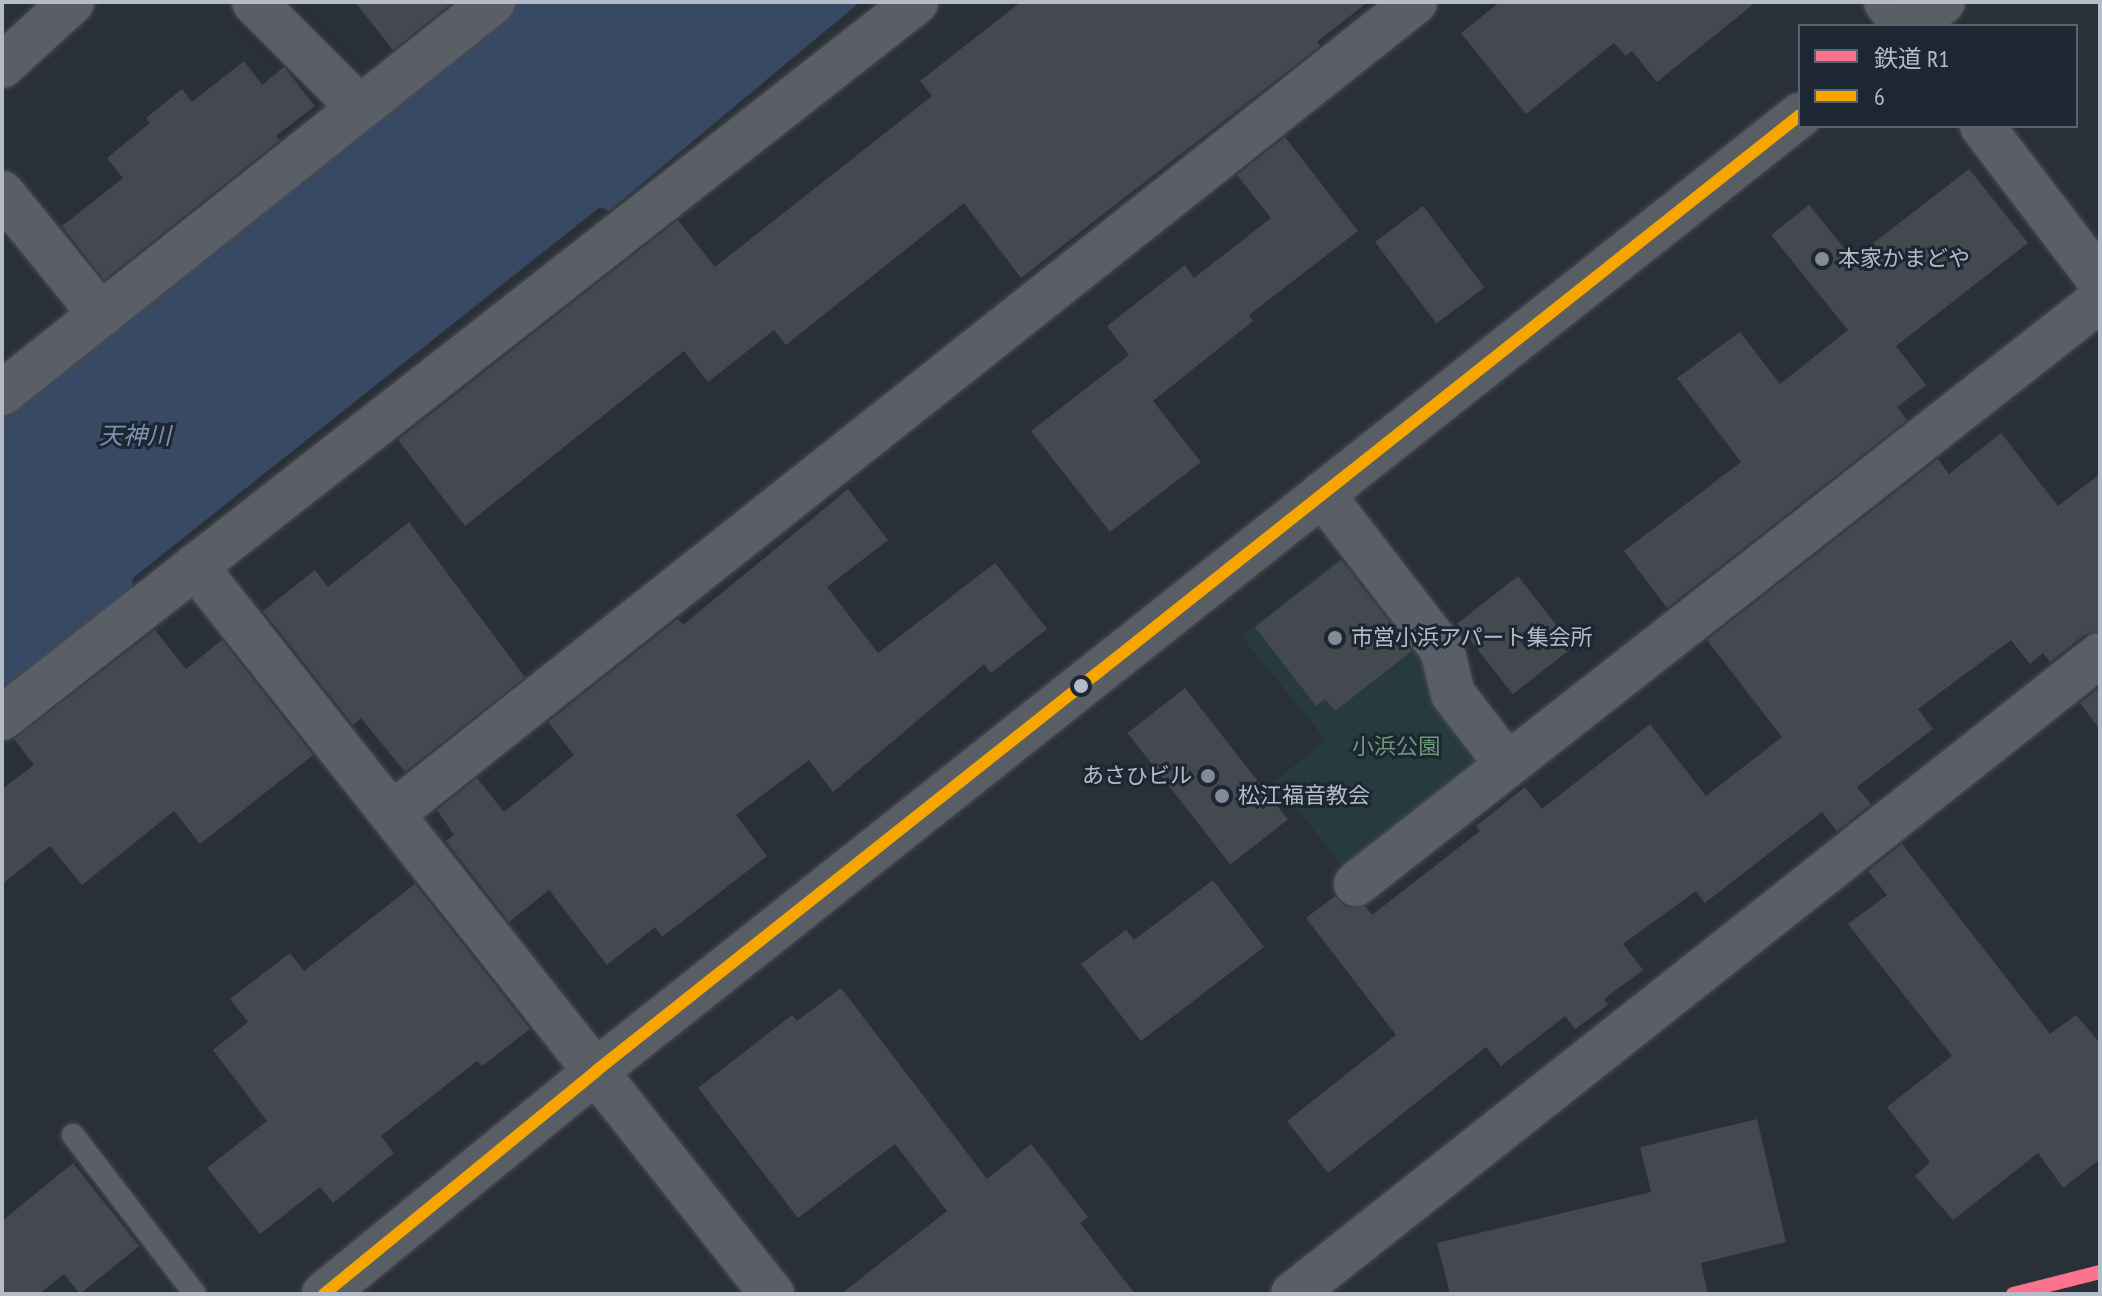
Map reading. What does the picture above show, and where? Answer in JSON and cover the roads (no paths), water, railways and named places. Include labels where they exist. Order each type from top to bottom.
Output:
[{"type":"street","points":[[2,66],[72,2]]},
{"type":"street","points":[[254,2],[359,107]]},
{"type":"street","points":[[2,393],[493,2]]},
{"type":"street","points":[[2,718],[916,2]]},
{"type":"street","points":[[392,814],[1415,2]]},
{"type":"street","points":[[1886,2],[1903,24]]},
{"type":"street","points":[[1915,24],[1943,2]]},
{"type":"street","points":[[324,1294],[596,1071],[1798,117]]},
{"type":"street","points":[[1356,884],[2099,281],[1984,128]]},
{"type":"street","points":[[2,193],[101,315]]},
{"type":"street","points":[[1322,494],[1442,649],[1453,694],[1506,763]]},
{"type":"street","points":[[195,566],[772,1294]]},
{"type":"street","points":[[1293,1294],[2100,655]]},
{"type":"lane","points":[[73,1135],[195,1294]]},
{"type":"water","name":"天神川","points":[[514,2],[860,2],[609,211],[600,207],[133,578],[132,591],[2,694],[2,401]]},
{"type":"rail line","name":"R1","points":[[2013,1294],[2100,1272]]},
{"type":"place","name":"本家かまどや","points":[[1822,259]]},
{"type":"place","name":"市営小浜アパート集会所","points":[[1335,638]]},
{"type":"place","name":"あさひビル","points":[[1208,776]]},
{"type":"place","name":"松江福音教会","points":[[1222,796]]},
{"type":"park label","name":"小浜公園","points":[[1396,747]]}]
